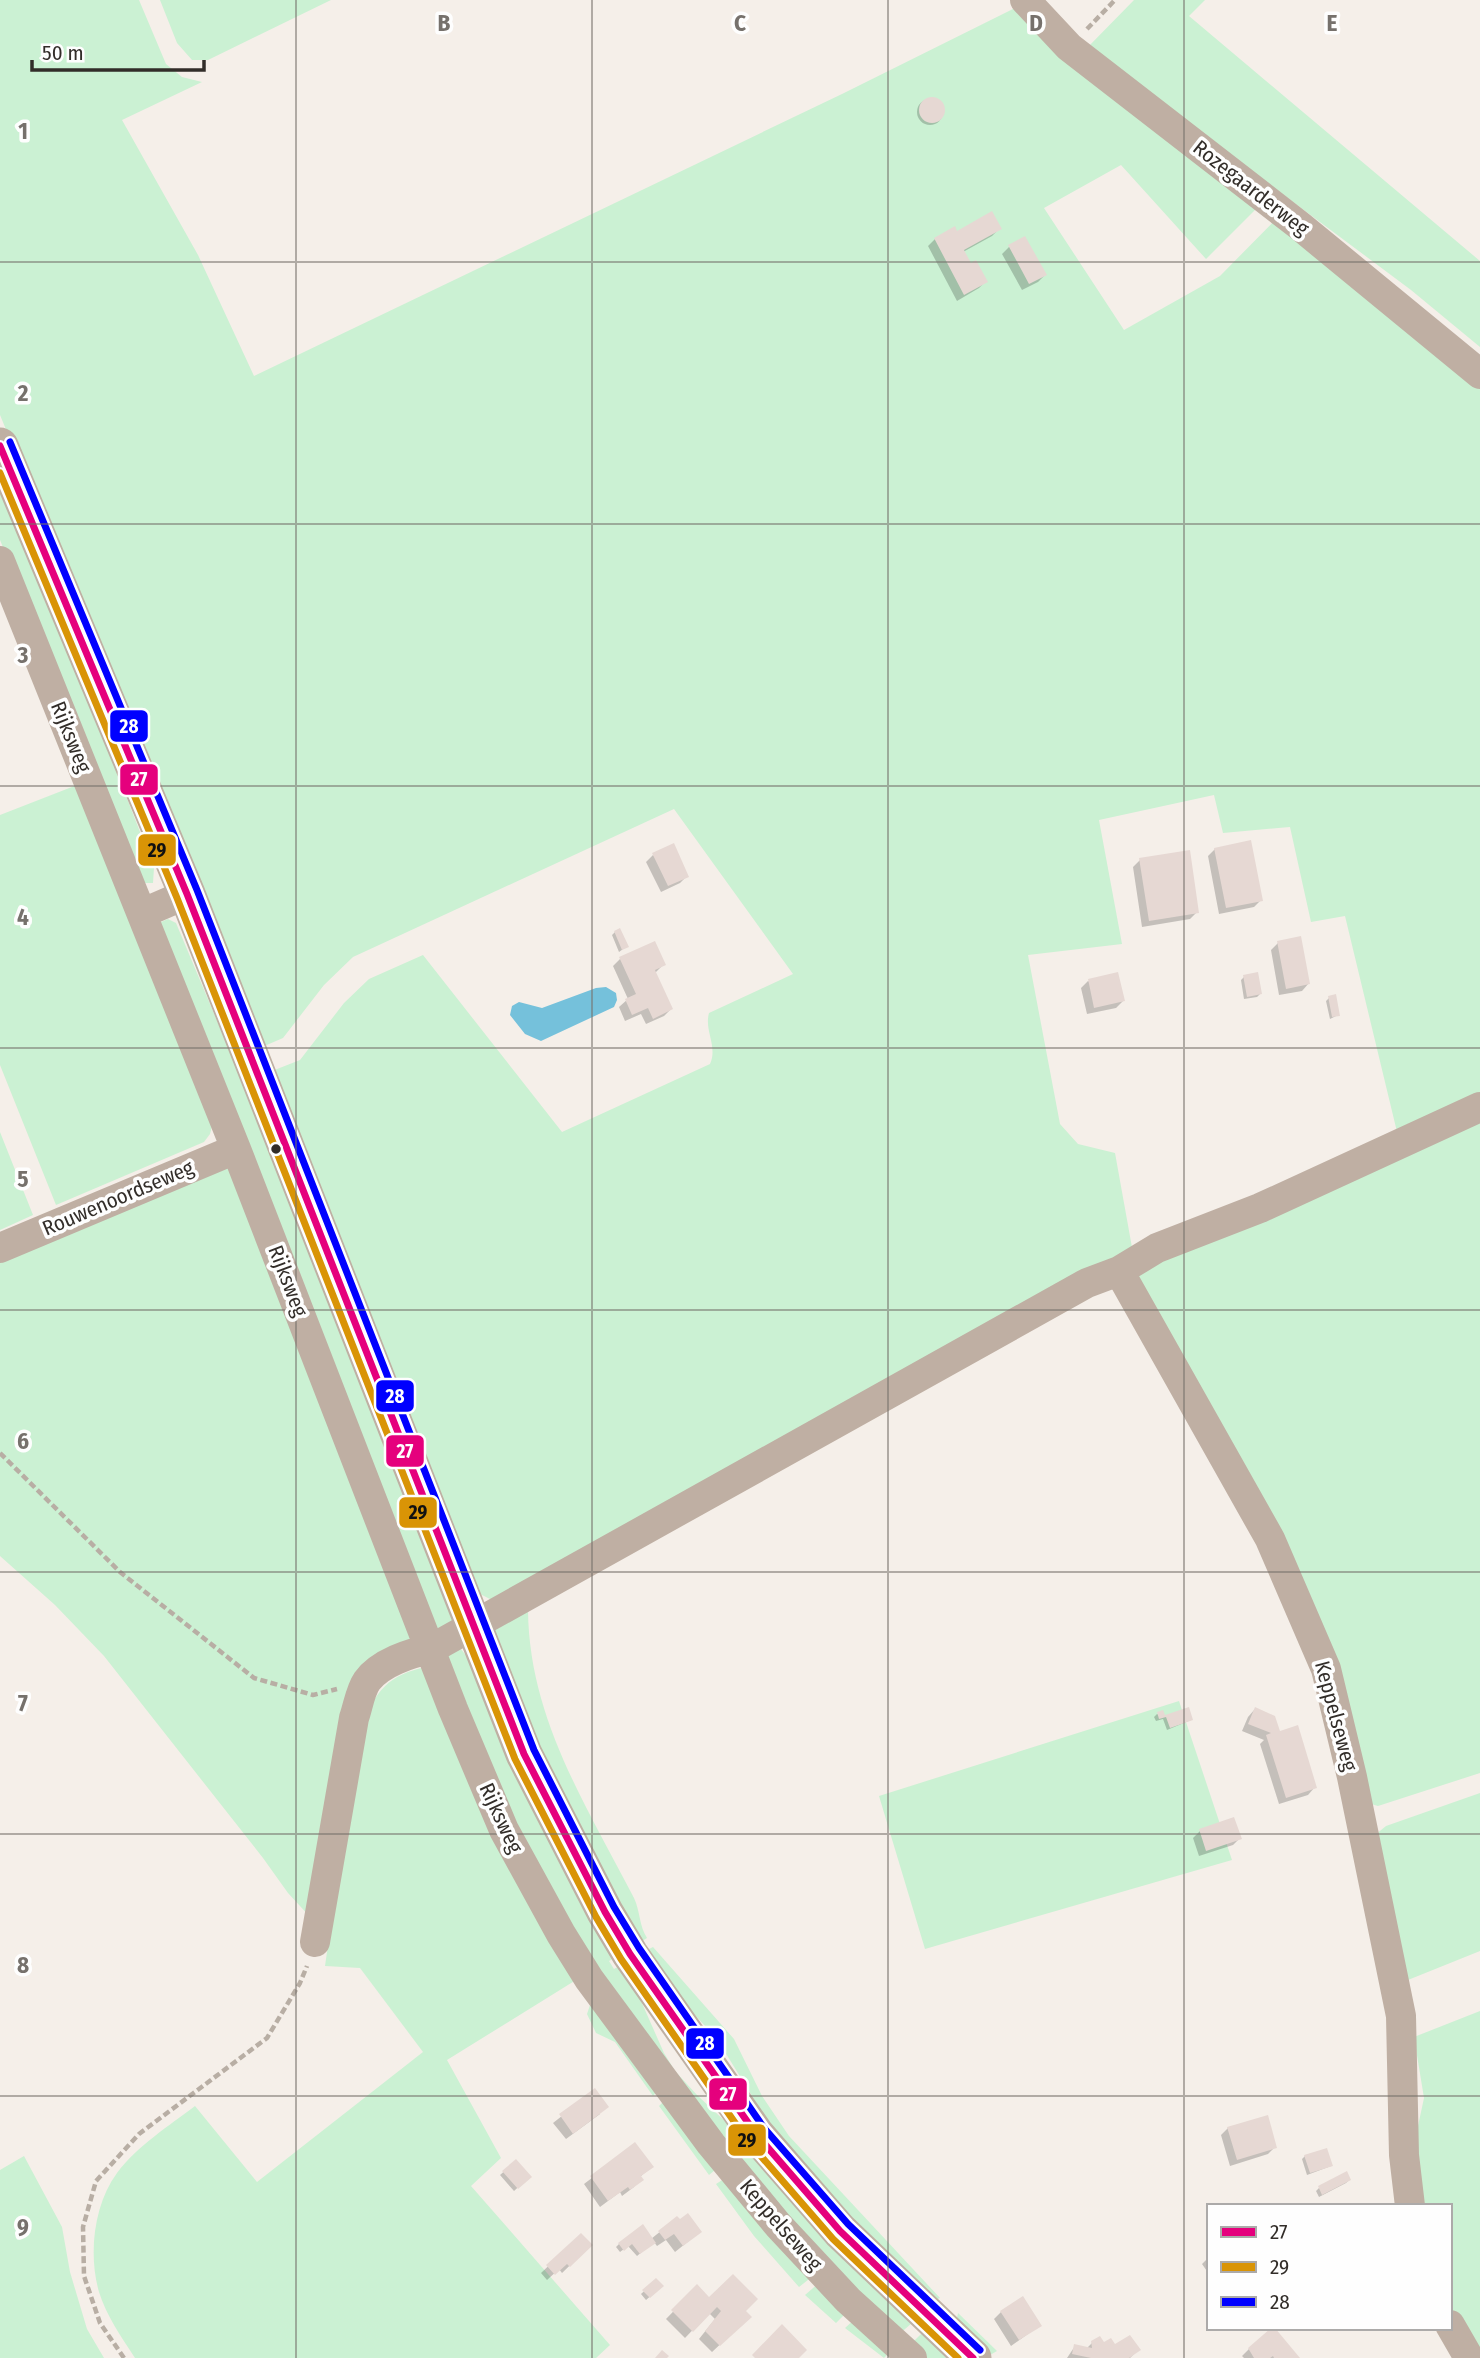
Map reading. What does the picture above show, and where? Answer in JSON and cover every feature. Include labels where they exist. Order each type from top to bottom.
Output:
[{"type":"main road","points":[[0,446],[187,894],[473,1625]]},
{"type":"main road","name":"Keppelseweg","points":[[473,1625],[524,1754],[605,1912],[630,1954],[756,2134],[840,2231],[973,2358]]},
{"type":"street","name":"Rozegaarderweg","points":[[1025,0],[1069,47],[1300,226],[1480,374]]},
{"type":"street","name":"Rijksweg","points":[[0,561],[143,913],[504,1830],[589,1979]]},
{"type":"street","points":[[143,913],[187,894]]},
{"type":"street","points":[[316,1942],[354,1718],[365,1683],[377,1671],[401,1658],[431,1649],[1087,1283],[1119,1271],[1157,1248],[1260,1208],[1480,1107]]},
{"type":"street","name":"Rouwenoordseweg","points":[[0,1248],[236,1149]]},
{"type":"street","name":"Keppelseweg","points":[[1119,1271],[1270,1539],[1326,1670],[1352,1777],[1401,2015],[1404,2155],[1410,2204]]},
{"type":"street","name":"Keppelseweg","points":[[589,1979],[711,2144],[778,2225],[848,2301],[905,2352]]},
{"type":"street","points":[[905,2352],[928,2316]]},
{"type":"street","points":[[1452,2328],[1469,2358]]},
{"type":"path","points":[[1069,47],[1115,0]]},
{"type":"path","points":[[0,1453],[120,1572],[254,1678],[313,1695],[365,1683]]},
{"type":"path","points":[[124,2358],[100,2323],[84,2276],[83,2227],[96,2181],[139,2134],[267,2038],[300,1983],[316,1942]]},
{"type":"green space","points":[[0,0],[139,0],[166,64],[182,77],[202,82],[122,120],[198,255],[254,376],[842,94],[1017,7],[1266,199],[1206,259],[1121,165],[1044,208],[1124,330],[1220,276],[1283,212],[1480,369],[1480,1099],[1398,1136],[1345,916],[1311,922],[1290,827],[1223,833],[1214,795],[1099,820],[1122,944],[1028,955],[1060,1124],[1078,1144],[1115,1153],[1133,1253],[492,1600],[480,1594],[272,1071],[300,1060],[344,1003],[369,979],[423,955],[562,1132],[710,1064],[713,1051],[708,1026],[709,1013],[793,974],[674,809],[353,957],[324,985],[283,1038],[262,1047],[0,415]]},
{"type":"green space","points":[[160,0],[331,0],[208,60],[192,60],[177,43]]},
{"type":"green space","points":[[1134,0],[1205,0],[1189,16],[1480,261],[1480,347],[1411,290],[1087,48]]},
{"type":"green space","points":[[0,483],[57,618],[154,868],[153,883],[141,883],[0,540]]},
{"type":"green space","points":[[77,785],[213,1122],[210,1134],[204,1142],[56,1205],[0,1065],[0,815]]},
{"type":"green space","points":[[168,919],[176,923],[317,1259],[459,1617],[433,1637],[160,933],[161,922]]},
{"type":"green space","points":[[1480,1117],[1480,1773],[1378,1806],[1371,1804],[1343,1699],[1136,1284],[1139,1270]]},
{"type":"green space","points":[[0,1132],[33,1215],[0,1230]]},
{"type":"green space","points":[[228,1160],[417,1638],[387,1649],[312,1919],[288,1893],[104,1656],[55,1605],[0,1556],[0,1256]]},
{"type":"green space","points":[[528,1610],[531,1650],[549,1724],[563,1760],[636,1903],[647,1938],[639,1943],[544,1762],[492,1632]]},
{"type":"green space","points":[[461,1649],[473,1665],[616,1957],[609,1961],[614,1969],[621,1965],[675,2071],[728,2124],[912,2323],[897,2336],[828,2268],[681,2092],[539,1877],[445,1655]]},
{"type":"green space","points":[[430,1666],[658,2090],[653,2096],[615,2042],[596,2033],[587,2014],[591,2002],[576,1980],[447,2060],[501,2158],[471,2186],[610,2345],[596,2358],[135,2358],[102,2301],[94,2262],[98,2214],[109,2185],[125,2163],[195,2106],[257,2182],[423,2052],[360,1968],[325,1966],[359,1730],[385,1686],[403,1674]]},
{"type":"green space","points":[[1179,1701],[1232,1860],[925,1949],[879,1796]]},
{"type":"green space","points":[[1480,1793],[1480,1951],[1403,1982],[1375,1835],[1386,1826]]},
{"type":"green space","points":[[653,1947],[734,2039],[762,2096],[789,2136],[940,2298],[931,2302],[781,2143],[717,2039],[683,2002],[645,1951]]},
{"type":"green space","points":[[1480,2011],[1480,2358],[1452,2316],[1452,2204],[1412,2204],[1412,2154],[1424,2098],[1414,2037]]},
{"type":"green space","points":[[664,2101],[715,2170],[709,2175],[659,2106]]},
{"type":"green space","points":[[24,2156],[62,2227],[70,2272],[87,2329],[104,2358],[0,2358],[0,2170]]},
{"type":"green space","points":[[727,2177],[813,2276],[799,2287],[754,2236],[716,2184]]},
{"type":"green space","points":[[820,2282],[848,2311],[836,2323],[805,2295]]},
{"type":"green space","points":[[958,2313],[997,2351],[990,2355],[956,2323]]},
{"type":"green space","points":[[856,2318],[888,2354],[884,2358],[845,2328]]},
{"type":"green space","points":[[923,2332],[951,2358],[923,2358],[909,2346]]},
{"type":"water","points":[[606,987],[616,993],[614,1007],[541,1041],[525,1034],[510,1015],[512,1006],[519,1002],[542,1008],[596,988]]},
{"type":"building","points":[[932,97],[941,101],[945,110],[941,119],[932,123],[923,119],[919,110],[923,101]]},
{"type":"building","points":[[992,211],[1002,229],[964,250],[971,263],[976,260],[988,282],[964,295],[934,238],[955,226],[957,231]]},
{"type":"building","points":[[1025,236],[1047,275],[1029,284],[1008,245]]},
{"type":"building","points":[[1251,840],[1263,901],[1226,908],[1214,848]]},
{"type":"building","points":[[674,843],[689,877],[668,886],[652,853]]},
{"type":"building","points":[[1190,850],[1199,913],[1149,921],[1139,858]]},
{"type":"building","points":[[620,928],[629,947],[622,950],[614,931]]},
{"type":"building","points":[[1301,936],[1310,984],[1286,989],[1277,941]]},
{"type":"building","points":[[655,941],[666,965],[655,970],[673,1009],[653,1019],[648,1008],[632,1015],[625,999],[636,994],[619,957]]},
{"type":"building","points":[[1118,972],[1125,1001],[1094,1008],[1088,979]]},
{"type":"building","points":[[1258,972],[1262,994],[1247,997],[1243,975]]},
{"type":"building","points":[[1336,994],[1340,1016],[1332,1017],[1328,996]]},
{"type":"building","points":[[1189,1707],[1193,1720],[1170,1728],[1166,1717],[1159,1719],[1157,1712],[1163,1710],[1165,1715]]},
{"type":"building","points":[[1255,1707],[1275,1716],[1280,1731],[1298,1725],[1317,1788],[1286,1798],[1266,1735],[1271,1733],[1248,1724]]},
{"type":"building","points":[[1234,1817],[1242,1839],[1206,1851],[1199,1829]]},
{"type":"building","points":[[595,2088],[609,2107],[573,2134],[559,2114]]},
{"type":"building","points":[[1268,2115],[1277,2148],[1237,2160],[1227,2127]]},
{"type":"building","points":[[635,2142],[654,2167],[641,2176],[644,2180],[608,2201],[590,2176]]},
{"type":"building","points":[[1327,2148],[1333,2166],[1310,2173],[1304,2155]]},
{"type":"building","points":[[516,2159],[532,2177],[518,2189],[502,2171]]},
{"type":"building","points":[[1347,2171],[1351,2180],[1322,2195],[1318,2186]]},
{"type":"building","points":[[688,2213],[702,2232],[683,2246],[674,2234],[665,2240],[658,2231],[677,2216],[680,2219]]},
{"type":"building","points":[[643,2224],[656,2243],[640,2254],[632,2244],[624,2251],[618,2243]]},
{"type":"building","points":[[581,2233],[593,2245],[570,2267],[567,2264],[555,2275],[546,2265]]},
{"type":"building","points":[[733,2274],[758,2299],[746,2311],[752,2317],[720,2346],[705,2331],[721,2311],[717,2307],[693,2332],[671,2310],[697,2284],[709,2297]]},
{"type":"building","points":[[656,2278],[664,2286],[650,2298],[642,2290]]},
{"type":"building","points":[[1023,2296],[1042,2326],[1019,2340],[1000,2311]]},
{"type":"building","points":[[782,2324],[807,2350],[799,2358],[755,2358],[752,2355]]},
{"type":"building","points":[[1269,2330],[1277,2330],[1300,2358],[1254,2358],[1248,2348]]},
{"type":"building","points":[[1130,2335],[1141,2350],[1129,2358],[1091,2358],[1072,2354],[1074,2344],[1092,2348],[1091,2341],[1100,2336],[1104,2342],[1111,2338],[1115,2344]]},
{"type":"building","points":[[662,2350],[669,2356],[655,2358]]},
{"type":"transit line","name":"28","points":[[10,442],[197,890],[534,1750],[614,1907],[639,1948],[764,2128],[848,2224],[980,2350]]},
{"type":"transit line","name":"27","points":[[0,446],[187,894],[524,1754],[605,1912],[630,1954],[756,2134],[840,2231],[973,2358]]},
{"type":"transit line","name":"29","points":[[0,473],[177,898],[515,1759],[596,1917],[621,1959],[747,2140],[833,2239],[958,2358]]}]
